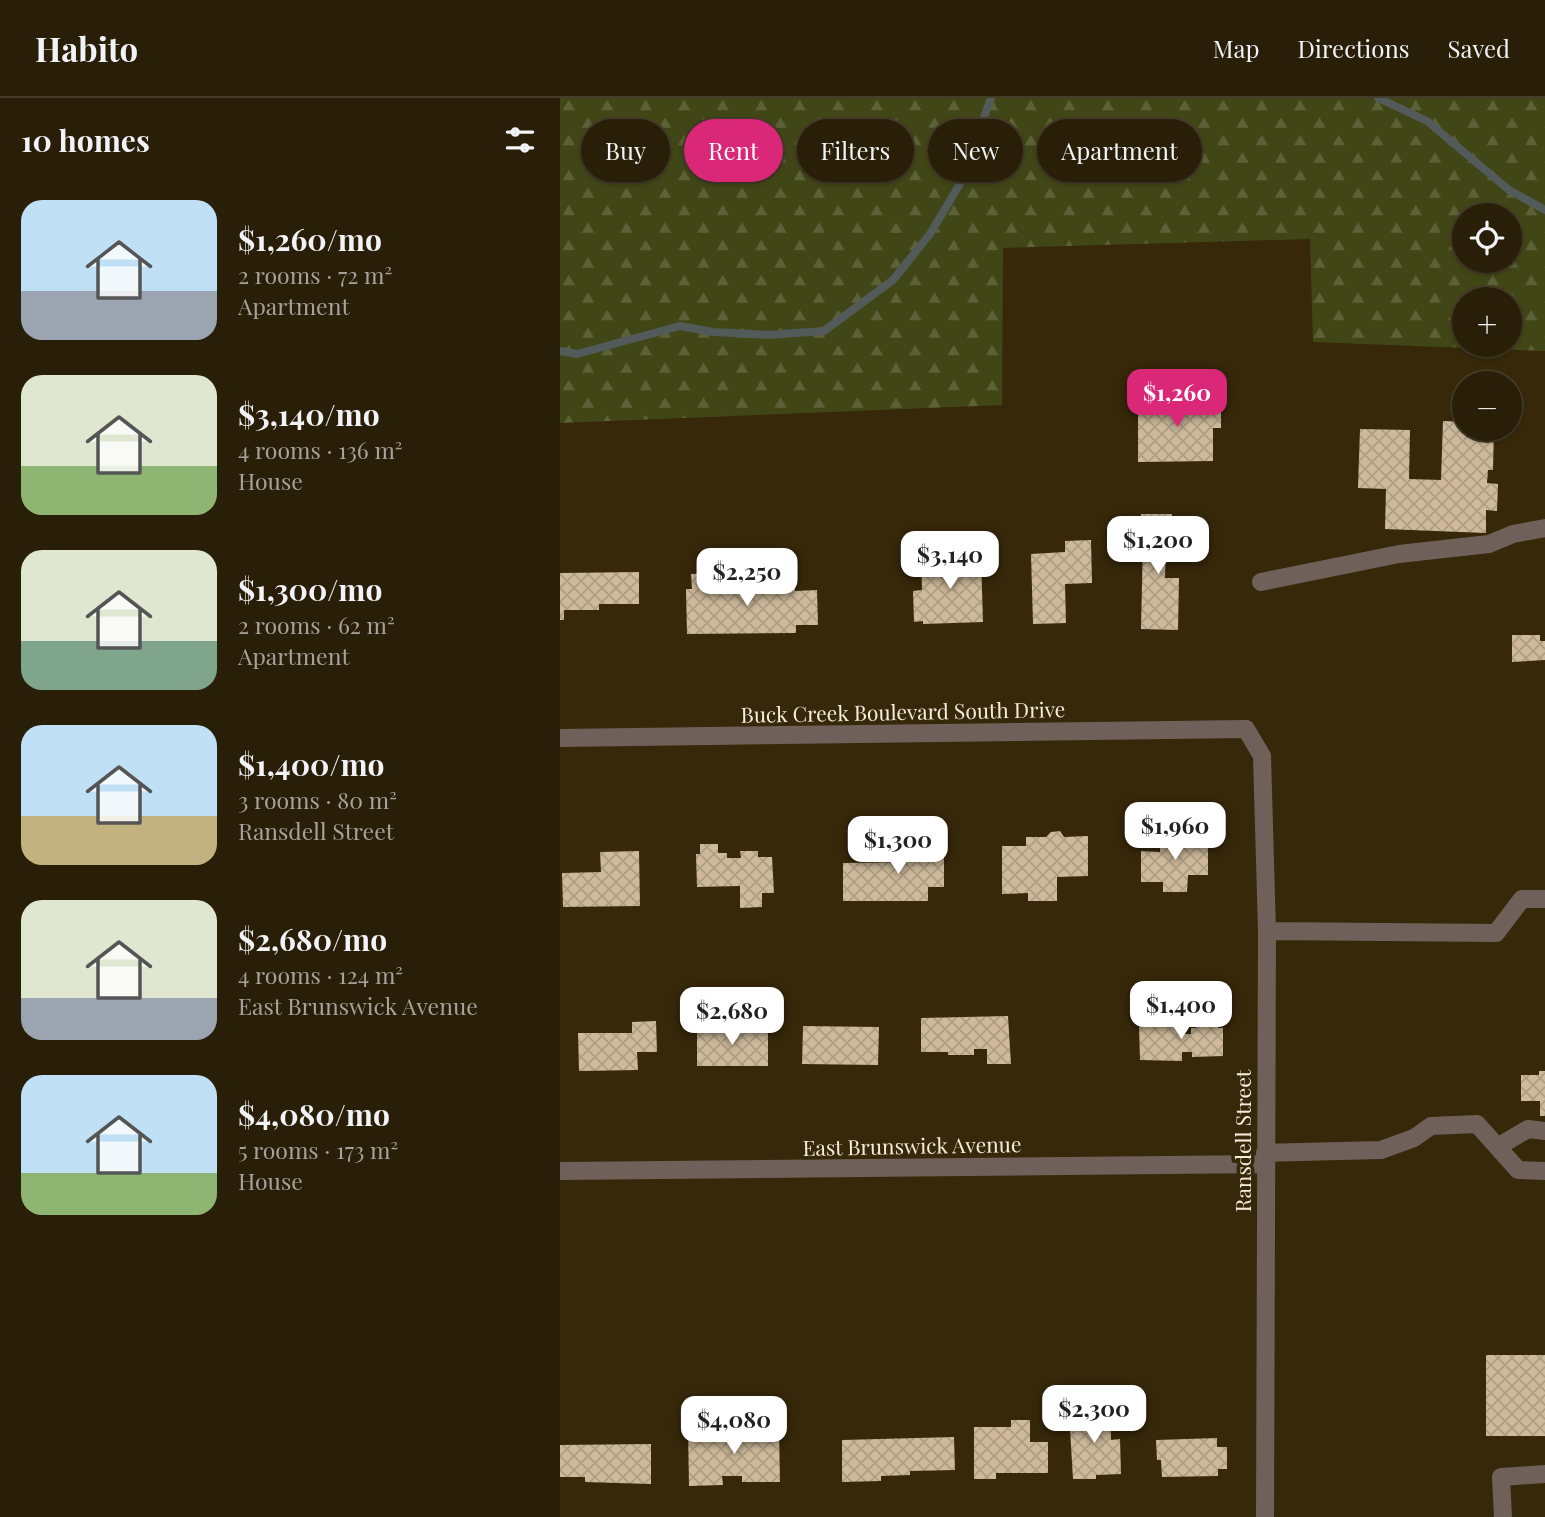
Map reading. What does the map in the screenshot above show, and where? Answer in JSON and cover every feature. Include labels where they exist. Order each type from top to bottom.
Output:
[{"type":"street","points":[[1261,582],[1399,554],[1489,544],[1513,534],[1545,528]]},
{"type":"street","name":"Buck Creek Boulevard South Drive","points":[[560,738],[1246,729]]},
{"type":"street","name":"Ransdell Street","points":[[1246,729],[1262,755],[1267,931],[1265,1517]]},
{"type":"street","points":[[1267,931],[1496,933],[1522,899],[1545,900]]},
{"type":"street","name":"East Brunswick Avenue","points":[[560,1171],[1265,1158],[1381,1150],[1414,1138],[1431,1126],[1477,1124],[1518,1170],[1545,1171]]},
{"type":"street","points":[[1499,1146],[1528,1129],[1545,1131]]},
{"type":"street","points":[[1503,1517],[1501,1476],[1545,1474]]},
{"type":"green space","points":[[560,98],[1545,98],[1545,351],[1522,350],[1522,287],[1452,287],[1452,347],[1313,342],[1310,239],[1003,248],[1002,405],[560,423]]},
{"type":"building","points":[[1221,398],[1221,428],[1213,428],[1213,461],[1138,462],[1138,399]]},
{"type":"building","points":[[1443,421],[1452,421],[1452,441],[1494,441],[1493,470],[1488,470],[1487,483],[1498,484],[1497,511],[1486,510],[1486,533],[1385,529],[1386,489],[1358,488],[1360,429],[1410,430],[1409,479],[1441,480]]},
{"type":"building","points":[[1141,514],[1172,514],[1172,539],[1160,539],[1160,548],[1166,548],[1165,578],[1179,578],[1178,630],[1141,629]]},
{"type":"building","points":[[1091,540],[1092,583],[1065,584],[1066,623],[1033,624],[1031,554],[1065,552],[1065,541]]},
{"type":"building","points":[[981,556],[983,622],[914,622],[913,591],[922,590],[921,558]]},
{"type":"building","points":[[639,572],[639,604],[599,604],[599,610],[564,610],[564,620],[560,620],[560,573]]},
{"type":"building","points":[[717,573],[717,588],[795,587],[795,591],[817,590],[818,625],[796,625],[796,633],[687,634],[686,589],[692,589],[691,574]]},
{"type":"building","points":[[1512,635],[1540,635],[1540,641],[1545,641],[1545,660],[1512,662]]},
{"type":"building","points":[[1060,831],[1064,837],[1088,836],[1088,876],[1057,877],[1057,901],[1028,901],[1028,893],[1002,894],[1002,846],[1026,846],[1026,837],[1046,837],[1051,832]]},
{"type":"building","points":[[1166,832],[1173,832],[1178,839],[1208,840],[1208,875],[1188,875],[1187,892],[1163,892],[1163,882],[1141,882],[1141,851],[1160,852],[1160,837]]},
{"type":"building","points":[[911,838],[944,838],[944,887],[928,887],[928,901],[843,901],[843,863],[912,862]]},
{"type":"building","points":[[700,844],[718,844],[718,853],[727,853],[727,858],[741,858],[740,851],[758,851],[758,857],[772,857],[774,893],[762,893],[762,907],[740,908],[740,886],[697,887],[696,854],[700,854]]},
{"type":"building","points":[[639,851],[640,906],[563,907],[562,873],[601,872],[600,852]]},
{"type":"building","points":[[1008,1016],[1011,1064],[987,1064],[987,1049],[974,1049],[974,1055],[921,1052],[921,1018]]},
{"type":"building","points":[[1196,1020],[1218,1020],[1218,1028],[1223,1028],[1223,1056],[1192,1057],[1192,1052],[1182,1052],[1182,1061],[1140,1060],[1139,1025],[1182,1025],[1182,1034],[1191,1034],[1191,1028],[1196,1028]]},
{"type":"building","points":[[656,1021],[657,1052],[637,1052],[638,1070],[579,1071],[578,1033],[632,1033],[632,1022]]},
{"type":"building","points":[[803,1026],[879,1027],[878,1065],[802,1064]]},
{"type":"building","points":[[697,1028],[768,1028],[768,1066],[697,1066]]},
{"type":"building","points":[[1539,1071],[1545,1071],[1545,1116],[1540,1116],[1540,1101],[1521,1101],[1521,1075],[1539,1075]]},
{"type":"building","points":[[1486,1355],[1545,1355],[1545,1436],[1486,1436]]},
{"type":"building","points":[[1111,1411],[1111,1440],[1120,1439],[1121,1474],[1096,1475],[1096,1479],[1073,1479],[1069,1412]]},
{"type":"building","points":[[1011,1420],[1030,1420],[1030,1442],[1048,1442],[1048,1473],[996,1473],[996,1479],[974,1479],[974,1427],[1011,1427]]},
{"type":"building","points":[[779,1428],[780,1482],[742,1482],[742,1476],[722,1476],[723,1485],[689,1486],[688,1430]]},
{"type":"building","points":[[954,1437],[955,1470],[910,1471],[910,1475],[881,1476],[881,1481],[842,1482],[842,1440]]},
{"type":"building","points":[[1217,1438],[1217,1447],[1227,1447],[1227,1469],[1218,1469],[1218,1476],[1162,1477],[1161,1460],[1157,1460],[1156,1440]]},
{"type":"building","points":[[651,1444],[651,1484],[585,1482],[585,1477],[560,1477],[560,1445]]},
{"type":"waterway","points":[[560,351],[577,354],[680,326],[713,332],[768,335],[824,331],[893,280],[930,234],[961,182],[991,98]]},
{"type":"waterway","points":[[1378,98],[1427,121],[1509,190],[1545,210]]}]
